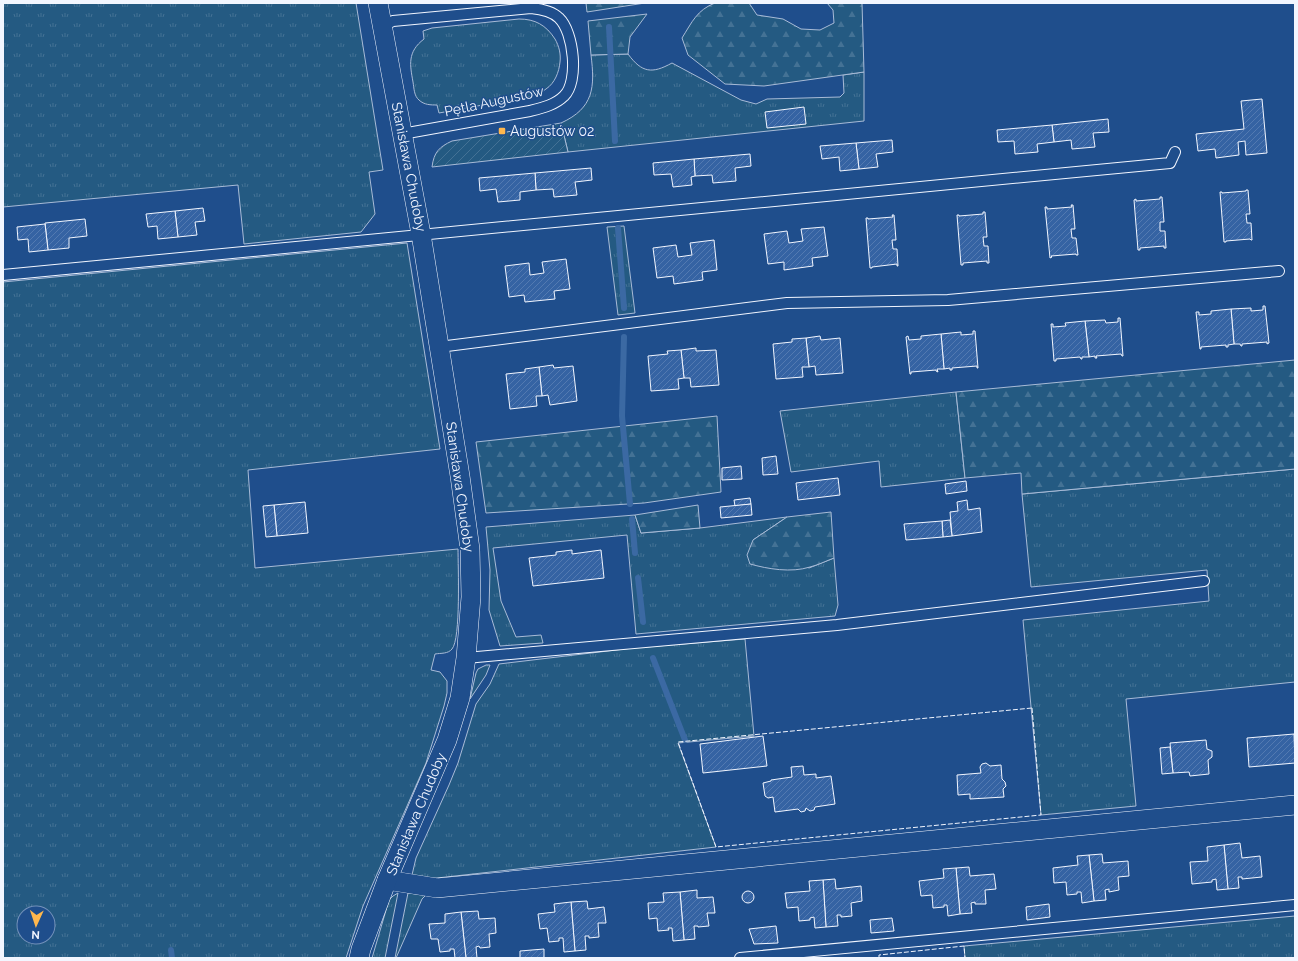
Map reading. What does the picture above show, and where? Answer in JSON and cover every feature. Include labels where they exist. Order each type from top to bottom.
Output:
[{"type":"street","name":"Stanisława Chudoby","points":[[359,958],[387,880],[447,740],[460,698],[466,658],[471,597],[470,549],[460,476],[421,234],[378,3]]},
{"type":"street","points":[[387,880],[437,888],[1295,805]]},
{"type":"lane","name":"Pętla Augustów","points":[[383,29],[385,25],[393,21],[531,8],[543,9],[558,16],[563,22],[569,36],[573,65],[572,83],[569,90],[558,101],[530,111],[402,134]]},
{"type":"lane","points":[[3,275],[1170,163],[1175,152]]},
{"type":"lane","points":[[439,347],[787,303],[948,300],[1279,272]]},
{"type":"lane","points":[[466,658],[837,625],[1204,581]]},
{"type":"lane","points":[[740,958],[1295,906]]},
{"type":"green space","points":[[3,3],[356,3],[383,170],[369,172],[375,214],[361,232],[244,244],[238,185],[3,207]]},
{"type":"green space","points":[[586,3],[645,3],[587,12]]},
{"type":"green space","points":[[715,3],[749,3],[757,15],[783,19],[801,29],[820,30],[834,23],[833,10],[827,3],[862,3],[864,72],[764,86],[725,84],[688,55],[682,38],[699,13]]},
{"type":"green space","points":[[647,14],[630,37],[628,54],[591,55],[588,21]]},
{"type":"green space","points":[[519,19],[530,20],[540,24],[552,34],[558,44],[560,56],[559,70],[549,87],[536,95],[524,98],[439,113],[437,105],[425,104],[417,98],[411,70],[411,59],[415,49],[424,39],[423,31],[432,28]]},
{"type":"green space","points":[[628,54],[638,65],[648,70],[659,69],[672,63],[741,100],[756,104],[767,99],[840,97],[844,93],[843,75],[864,72],[864,121],[568,152],[561,123],[580,111],[590,95],[593,77],[591,55]]},
{"type":"green space","points":[[561,123],[568,152],[432,167],[434,157],[440,148],[452,141]]},
{"type":"green space","points":[[624,226],[635,313],[618,315],[607,227]]},
{"type":"green space","points":[[407,243],[440,449],[248,470],[255,568],[458,549],[458,617],[455,642],[452,649],[448,652],[435,654],[431,670],[440,672],[447,681],[447,693],[444,706],[426,763],[363,906],[346,958],[3,958],[3,282]]},
{"type":"green space","points":[[1295,360],[1295,469],[1022,494],[1021,473],[965,478],[956,392]]},
{"type":"green space","points":[[956,392],[965,478],[881,487],[879,461],[791,472],[780,411]]},
{"type":"green space","points":[[717,416],[721,492],[644,503],[486,513],[476,442]]},
{"type":"green space","points":[[1295,469],[1295,682],[1126,699],[1136,806],[1041,815],[1023,620],[1209,601],[1207,570],[1031,587],[1022,494]]},
{"type":"green space","points":[[698,505],[700,528],[641,533],[635,515]]},
{"type":"green space","points":[[831,512],[834,558],[813,566],[795,570],[772,569],[750,564],[747,555],[753,540],[787,517]]},
{"type":"green space","points":[[635,515],[641,533],[700,528],[787,517],[753,540],[809,568],[834,558],[838,605],[835,616],[636,634],[627,535],[493,548],[501,601],[516,637],[541,635],[543,643],[500,646],[489,610],[490,570],[486,527]]},
{"type":"green space","points":[[745,639],[754,736],[678,743],[716,847],[428,879],[412,875],[416,858],[458,763],[476,704],[490,684],[499,664],[633,648]]},
{"type":"green space","points":[[486,665],[490,665],[486,675],[470,699],[476,673],[478,669]]},
{"type":"green space","points":[[398,893],[385,958],[372,958],[389,900]]},
{"type":"green space","points":[[408,893],[426,895],[422,899],[395,958]]},
{"type":"green space","points":[[1295,916],[1295,958],[965,958],[964,946]]},
{"type":"building","points":[[1262,99],[1267,153],[1246,155],[1245,141],[1238,142],[1239,155],[1216,158],[1215,149],[1198,151],[1196,134],[1244,129],[1241,101]]},
{"type":"building","points":[[804,107],[806,124],[767,128],[765,112]]},
{"type":"building","points":[[1108,119],[1109,132],[1093,133],[1095,147],[1072,149],[1071,140],[1054,142],[1052,125]]},
{"type":"building","points":[[1052,125],[1054,142],[1037,144],[1038,152],[1015,154],[1014,141],[998,142],[997,130]]},
{"type":"building","points":[[892,140],[893,152],[876,154],[878,167],[859,169],[856,143]]},
{"type":"building","points":[[856,143],[859,169],[840,171],[839,157],[822,159],[820,146]]},
{"type":"building","points":[[750,154],[751,166],[735,168],[736,181],[713,183],[712,175],[695,176],[694,159]]},
{"type":"building","points":[[694,159],[695,176],[691,177],[692,185],[673,187],[671,174],[654,175],[653,163]]},
{"type":"building","points":[[591,168],[592,180],[575,182],[577,195],[554,197],[553,189],[536,190],[535,173]]},
{"type":"building","points":[[535,173],[536,190],[520,192],[520,200],[498,202],[496,189],[480,191],[479,178]]},
{"type":"building","points":[[1248,190],[1250,214],[1246,214],[1247,223],[1251,223],[1252,240],[1224,242],[1220,192]]},
{"type":"building","points":[[1160,197],[1162,197],[1164,222],[1160,222],[1160,231],[1165,231],[1166,248],[1164,248],[1164,246],[1140,248],[1140,250],[1138,250],[1134,200],[1160,199]]},
{"type":"building","points":[[1071,205],[1073,205],[1075,229],[1071,229],[1072,238],[1076,238],[1078,255],[1051,256],[1052,257],[1050,258],[1045,207],[1047,207],[1047,209],[1072,207]]},
{"type":"building","points":[[203,208],[205,221],[195,222],[197,235],[178,237],[175,211]]},
{"type":"building","points":[[175,211],[178,237],[158,239],[157,226],[148,227],[146,214]]},
{"type":"building","points":[[983,212],[985,212],[987,237],[983,237],[984,246],[988,246],[989,263],[987,263],[987,261],[963,263],[963,265],[961,265],[957,215],[983,214]]},
{"type":"building","points":[[892,215],[894,215],[896,240],[892,240],[893,249],[897,249],[898,266],[897,264],[870,268],[866,218],[893,217]]},
{"type":"building","points":[[85,219],[87,236],[69,238],[69,248],[48,250],[45,223]]},
{"type":"building","points":[[45,224],[48,250],[29,252],[28,239],[18,240],[17,227]]},
{"type":"building","points":[[824,227],[828,256],[812,258],[813,266],[784,270],[784,262],[768,264],[764,234],[787,231],[789,243],[803,241],[801,229]]},
{"type":"building","points":[[714,240],[717,270],[702,272],[703,280],[674,284],[673,276],[657,278],[653,248],[676,245],[678,257],[692,255],[690,243]]},
{"type":"building","points":[[566,259],[570,289],[554,291],[555,299],[525,302],[524,295],[509,297],[505,266],[529,263],[530,275],[544,273],[542,262]]},
{"type":"building","points":[[1263,306],[1265,306],[1269,343],[1242,344],[1242,346],[1240,344],[1234,344],[1231,309],[1251,308],[1251,311],[1263,310]]},
{"type":"building","points":[[1231,309],[1234,344],[1228,345],[1228,347],[1226,347],[1226,345],[1201,347],[1200,349],[1196,312],[1199,312],[1199,315],[1211,314],[1211,311]]},
{"type":"building","points":[[1118,318],[1120,318],[1123,356],[1121,354],[1096,356],[1097,358],[1095,358],[1095,356],[1089,357],[1085,321],[1105,320],[1106,323],[1118,322]]},
{"type":"building","points":[[1085,321],[1089,357],[1082,357],[1082,359],[1080,357],[1056,359],[1056,361],[1054,361],[1051,324],[1053,324],[1053,327],[1066,326],[1065,323]]},
{"type":"building","points":[[973,331],[975,331],[978,368],[977,366],[952,368],[952,370],[950,370],[950,368],[944,369],[941,334],[961,332],[961,335],[973,334]]},
{"type":"building","points":[[941,334],[944,369],[937,369],[938,372],[936,370],[911,372],[910,374],[906,337],[908,336],[909,340],[921,339],[921,336]]},
{"type":"building","points":[[820,336],[821,340],[840,338],[843,373],[816,375],[815,366],[809,367],[806,338]]},
{"type":"building","points":[[806,338],[809,367],[802,367],[803,377],[776,379],[773,344],[792,342],[792,339]]},
{"type":"building","points":[[696,348],[696,351],[716,350],[719,385],[691,387],[690,378],[684,378],[681,350]]},
{"type":"building","points":[[681,350],[684,378],[678,379],[679,389],[651,391],[648,356],[668,354],[667,351]]},
{"type":"building","points":[[553,365],[554,368],[573,366],[577,401],[550,405],[548,395],[542,396],[539,367]]},
{"type":"building","points":[[539,367],[542,396],[536,396],[537,406],[510,409],[506,374],[525,372],[525,369]]},
{"type":"building","points":[[776,456],[778,474],[763,475],[762,458]]},
{"type":"building","points":[[741,466],[742,479],[722,480],[722,468]]},
{"type":"building","points":[[838,478],[840,495],[798,500],[796,483]]},
{"type":"building","points":[[966,481],[967,491],[946,494],[945,484]]},
{"type":"building","points":[[750,498],[751,504],[735,506],[734,500]]},
{"type":"building","points":[[967,500],[968,510],[980,508],[982,532],[952,536],[950,512],[958,511],[957,502]]},
{"type":"building","points":[[305,502],[308,533],[277,536],[274,505]]},
{"type":"building","points":[[751,504],[752,515],[721,518],[720,507]]},
{"type":"building","points":[[274,505],[277,536],[266,537],[263,506]]},
{"type":"building","points":[[950,520],[952,536],[943,537],[942,521]]},
{"type":"building","points":[[942,521],[943,537],[906,540],[904,524]]},
{"type":"building","points":[[572,550],[572,554],[601,550],[604,578],[533,586],[529,558],[556,555],[556,552]]},
{"type":"building","points":[[1294,734],[1295,763],[1249,767],[1247,738]]},
{"type":"building","points":[[763,736],[767,766],[703,773],[700,744]]},
{"type":"building","points":[[1206,740],[1207,749],[1212,751],[1212,757],[1208,760],[1209,774],[1190,776],[1189,772],[1173,773],[1170,743]]},
{"type":"building","points":[[1170,747],[1173,773],[1162,774],[1160,748]]},
{"type":"building","points":[[986,763],[990,766],[1001,765],[1002,779],[1006,786],[1003,789],[1004,797],[970,799],[970,794],[958,795],[957,775],[981,773],[980,767],[982,764]]},
{"type":"building","points":[[803,766],[804,775],[816,774],[816,778],[831,776],[835,804],[815,807],[814,810],[810,811],[806,808],[805,811],[801,812],[798,809],[775,812],[773,797],[768,798],[765,796],[763,783],[771,780],[792,777],[791,767]]},
{"type":"building","points":[[1240,843],[1242,858],[1260,856],[1262,877],[1242,879],[1242,877],[1238,877],[1239,888],[1228,889],[1224,845]]},
{"type":"building","points":[[1224,845],[1228,889],[1217,890],[1216,879],[1212,880],[1212,882],[1192,884],[1190,862],[1208,861],[1207,847]]},
{"type":"building","points":[[1102,854],[1103,863],[1128,861],[1129,876],[1118,877],[1119,890],[1109,892],[1109,889],[1105,890],[1106,900],[1094,901],[1089,855]]},
{"type":"building","points":[[1089,855],[1094,901],[1082,903],[1081,892],[1067,895],[1066,882],[1054,883],[1053,868],[1078,865],[1077,856]]},
{"type":"building","points":[[969,867],[970,876],[994,874],[996,889],[985,890],[986,904],[975,904],[975,902],[971,903],[972,913],[960,914],[956,868]]},
{"type":"building","points":[[956,868],[960,914],[948,916],[947,905],[944,905],[944,907],[933,908],[932,895],[921,896],[919,881],[944,878],[943,869]]},
{"type":"building","points":[[835,879],[836,889],[861,886],[862,901],[851,903],[852,916],[841,917],[841,915],[837,915],[838,926],[826,927],[823,880]]},
{"type":"building","points":[[823,880],[826,927],[815,928],[814,917],[810,918],[810,920],[799,921],[798,907],[787,908],[785,893],[810,891],[809,881]]},
{"type":"building","points":[[697,890],[697,898],[713,897],[715,913],[707,913],[709,926],[694,926],[695,939],[684,940],[680,892]]},
{"type":"building","points":[[748,891],[752,893],[754,897],[752,901],[748,903],[744,901],[742,897],[744,893]]},
{"type":"building","points":[[680,892],[684,940],[673,941],[672,928],[668,928],[669,930],[658,931],[657,918],[649,919],[648,903],[664,902],[663,893]]},
{"type":"building","points":[[587,901],[588,909],[604,907],[606,923],[598,923],[599,937],[589,938],[589,936],[585,936],[586,950],[575,951],[571,902]]},
{"type":"building","points":[[571,902],[575,951],[564,952],[563,938],[559,938],[559,941],[549,942],[547,928],[540,929],[538,914],[555,912],[554,904]]},
{"type":"building","points":[[1049,904],[1050,917],[1027,920],[1026,907]]},
{"type":"building","points":[[478,911],[479,919],[495,918],[496,933],[489,934],[490,947],[476,947],[477,958],[466,958],[461,912]]},
{"type":"building","points":[[461,912],[466,958],[455,958],[454,949],[440,952],[438,939],[431,939],[429,924],[445,923],[445,914]]},
{"type":"building","points":[[892,918],[894,931],[871,933],[870,920]]},
{"type":"building","points":[[776,926],[778,943],[754,944],[749,929]]},
{"type":"building","points":[[544,949],[544,958],[520,958],[520,951]]},
{"type":"waterway","points":[[609,27],[615,141]]},
{"type":"waterway","points":[[618,228],[624,308]]},
{"type":"waterway","points":[[624,337],[622,416],[630,504]]},
{"type":"waterway","points":[[632,519],[635,553]]},
{"type":"waterway","points":[[638,578],[643,622]]},
{"type":"waterway","points":[[653,658],[685,740]]},
{"type":"waterway","points":[[171,950],[172,958]]},
{"type":"fence","points":[[1032,708],[1041,815],[716,847],[678,742],[1032,708]]},
{"type":"fence","points":[[879,958],[879,955],[964,946],[965,958]]},
{"type":"place","name":"Augustów 02","points":[[502,131]]}]
